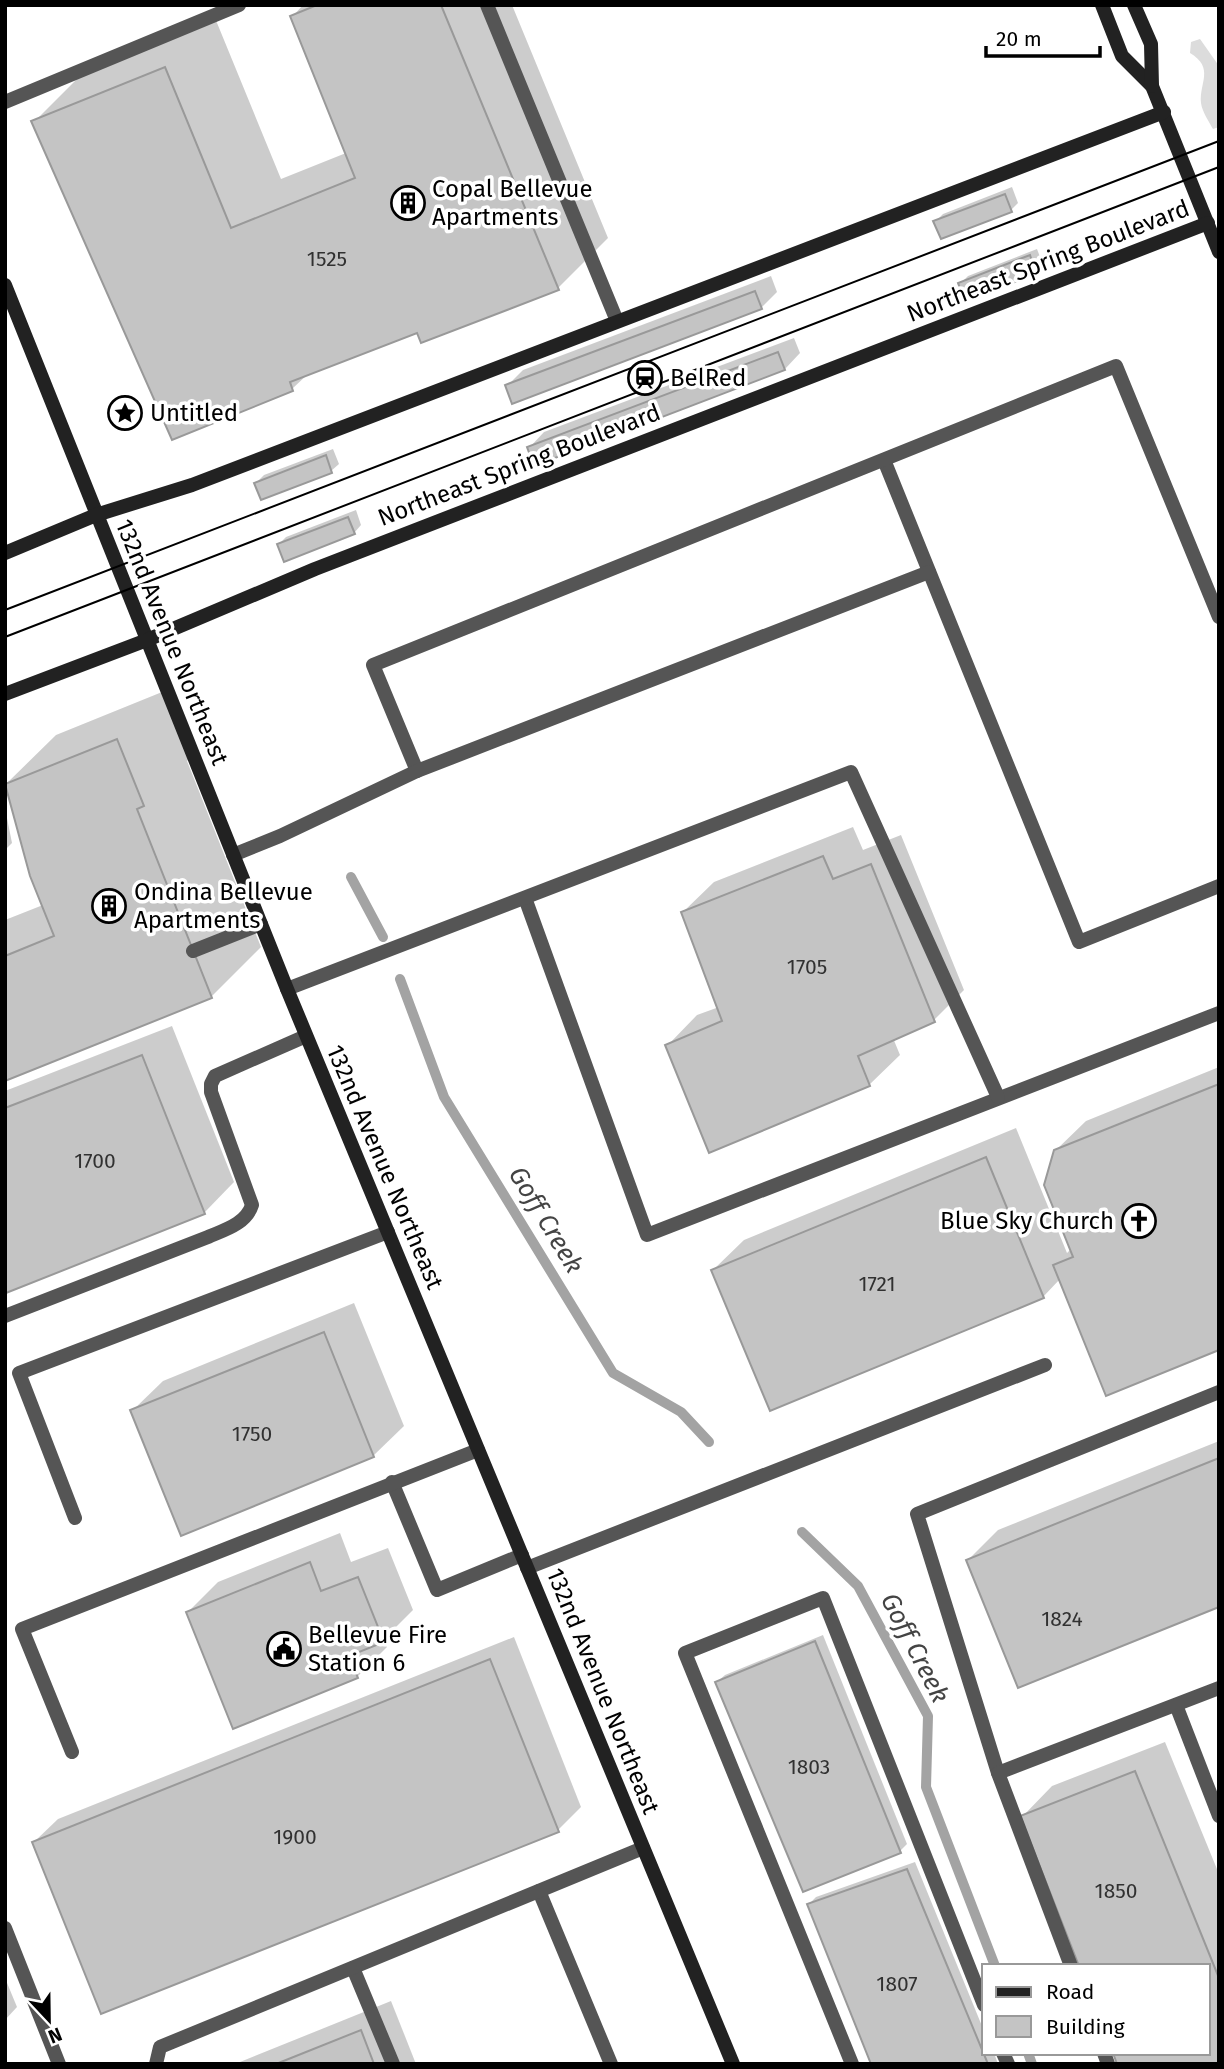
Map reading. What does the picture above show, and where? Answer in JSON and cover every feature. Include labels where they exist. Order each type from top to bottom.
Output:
[{"type":"street","points":[[1102,5],[1122,56],[1152,86],[1219,252]]},
{"type":"street","points":[[1134,5],[1151,44],[1152,86]]},
{"type":"street","points":[[5,553],[96,515],[192,485],[1164,112]]},
{"type":"street","name":"Northeast Spring Boulevard","points":[[5,694],[147,640],[315,569],[1208,223]]},
{"type":"street","name":"132nd Avenue Northeast","points":[[5,285],[306,1036],[733,2064]]},
{"type":"lane","points":[[5,102],[239,5]]},
{"type":"lane","points":[[487,5],[617,321]]},
{"type":"lane","points":[[417,771],[373,665],[1116,366],[1219,617]]},
{"type":"lane","points":[[884,460],[1079,942],[1219,886]]},
{"type":"lane","points":[[233,855],[280,836],[417,771],[929,572]]},
{"type":"lane","points":[[287,989],[851,772],[998,1097]]},
{"type":"lane","points":[[525,898],[647,1235],[1219,1013]]},
{"type":"lane","points":[[193,951],[261,924]]},
{"type":"lane","points":[[5,1316],[208,1237],[240,1222],[250,1213],[252,1205],[211,1092],[211,1084],[215,1076],[306,1036]]},
{"type":"lane","points":[[75,1518],[19,1373],[388,1232]]},
{"type":"lane","points":[[392,1482],[437,1590],[525,1562],[1045,1365]]},
{"type":"lane","points":[[1070,1964],[998,1773],[917,1514],[1219,1392]]},
{"type":"lane","points":[[72,1752],[22,1629],[478,1450]]},
{"type":"lane","points":[[852,2064],[685,1653],[822,1598],[982,2000]]},
{"type":"lane","points":[[998,1773],[1219,1688]]},
{"type":"lane","points":[[1176,1705],[1219,1816]]},
{"type":"lane","points":[[156,2064],[160,2047],[643,1848]]},
{"type":"lane","points":[[539,1891],[611,2064]]},
{"type":"lane","points":[[5,1928],[60,2064]]},
{"type":"lane","points":[[353,1968],[393,2064]]},
{"type":"shaded area","points":[[1200,39],[1219,66],[1219,127],[1213,129],[1201,103],[1204,70],[1198,59],[1190,53],[1191,42]]},
{"type":"building","name":"Copal Bellevue Apartments","points":[[317,5],[441,5],[559,290],[421,343],[417,333],[290,382],[293,391],[172,440],[31,121],[165,67],[231,228],[355,178],[290,16]]},
{"type":"building","points":[[1005,194],[1012,212],[941,239],[933,221]]},
{"type":"building","points":[[1030,255],[1036,274],[965,301],[958,283]]},
{"type":"building","name":"BelRed","points":[[755,291],[762,309],[512,404],[505,385]]},
{"type":"building","name":"BelRed","points":[[778,352],[785,370],[534,466],[527,447]]},
{"type":"building","points":[[326,455],[332,473],[261,500],[254,483]]},
{"type":"building","points":[[348,517],[355,534],[284,562],[277,544]]},
{"type":"building","name":"Ondina Bellevue Apartments","points":[[117,739],[144,806],[137,809],[212,998],[5,1081],[5,956],[54,936],[30,876],[5,784]]},
{"type":"building","points":[[823,856],[833,879],[871,864],[935,1022],[858,1056],[870,1086],[709,1153],[665,1045],[722,1021],[681,912]]},
{"type":"building","points":[[142,1055],[205,1214],[6,1293],[5,1108]]},
{"type":"building","name":"Blue Sky Church","points":[[1219,1084],[1219,1350],[1106,1396],[1053,1265],[1073,1257],[1044,1185],[1054,1150]]},
{"type":"building","points":[[986,1157],[1044,1298],[770,1411],[711,1270]]},
{"type":"building","points":[[324,1332],[374,1457],[181,1536],[130,1410]]},
{"type":"building","points":[[1219,1458],[1219,1607],[1018,1688],[966,1560]]},
{"type":"building","name":"Bellevue Fire Station 6","points":[[310,1562],[321,1591],[358,1577],[384,1642],[349,1656],[358,1678],[233,1729],[186,1612]]},
{"type":"building","points":[[815,1641],[901,1853],[803,1892],[715,1682]]},
{"type":"building","points":[[490,1659],[559,1832],[101,2014],[32,1842]]},
{"type":"building","points":[[1135,1771],[1219,1978],[1219,2064],[1117,2064],[1114,2055],[1210,2055],[1210,1964],[1078,1964],[1020,1816]]},
{"type":"building","points":[[907,1869],[988,2064],[871,2064],[807,1904]]},
{"type":"building","points":[[361,2030],[374,2064],[276,2064]]},
{"type":"waterway","name":"Goff Creek","points":[[351,877],[383,937]]},
{"type":"waterway","name":"Goff Creek","points":[[400,979],[444,1097],[613,1373],[681,1412],[709,1442]]},
{"type":"waterway","name":"Goff Creek","points":[[802,1532],[858,1586],[928,1716],[926,1787],[994,1964]]},
{"type":"waterway","name":"Goff Creek","points":[[1029,2055],[1032,2064]]},
{"type":"tram line","points":[[5,610],[1219,141]]},
{"type":"tram line","points":[[5,637],[1219,167]]},
{"type":"place","name":"Copal Bellevue Apartments","points":[[408,203]]},
{"type":"place","name":"BelRed","points":[[645,378]]},
{"type":"place","name":"Untitled","points":[[125,413]]},
{"type":"place","name":"Ondina Bellevue Apartments","points":[[109,906]]},
{"type":"place","name":"Blue Sky Church","points":[[1139,1221]]},
{"type":"place","name":"Bellevue Fire Station 6","points":[[284,1649]]}]
